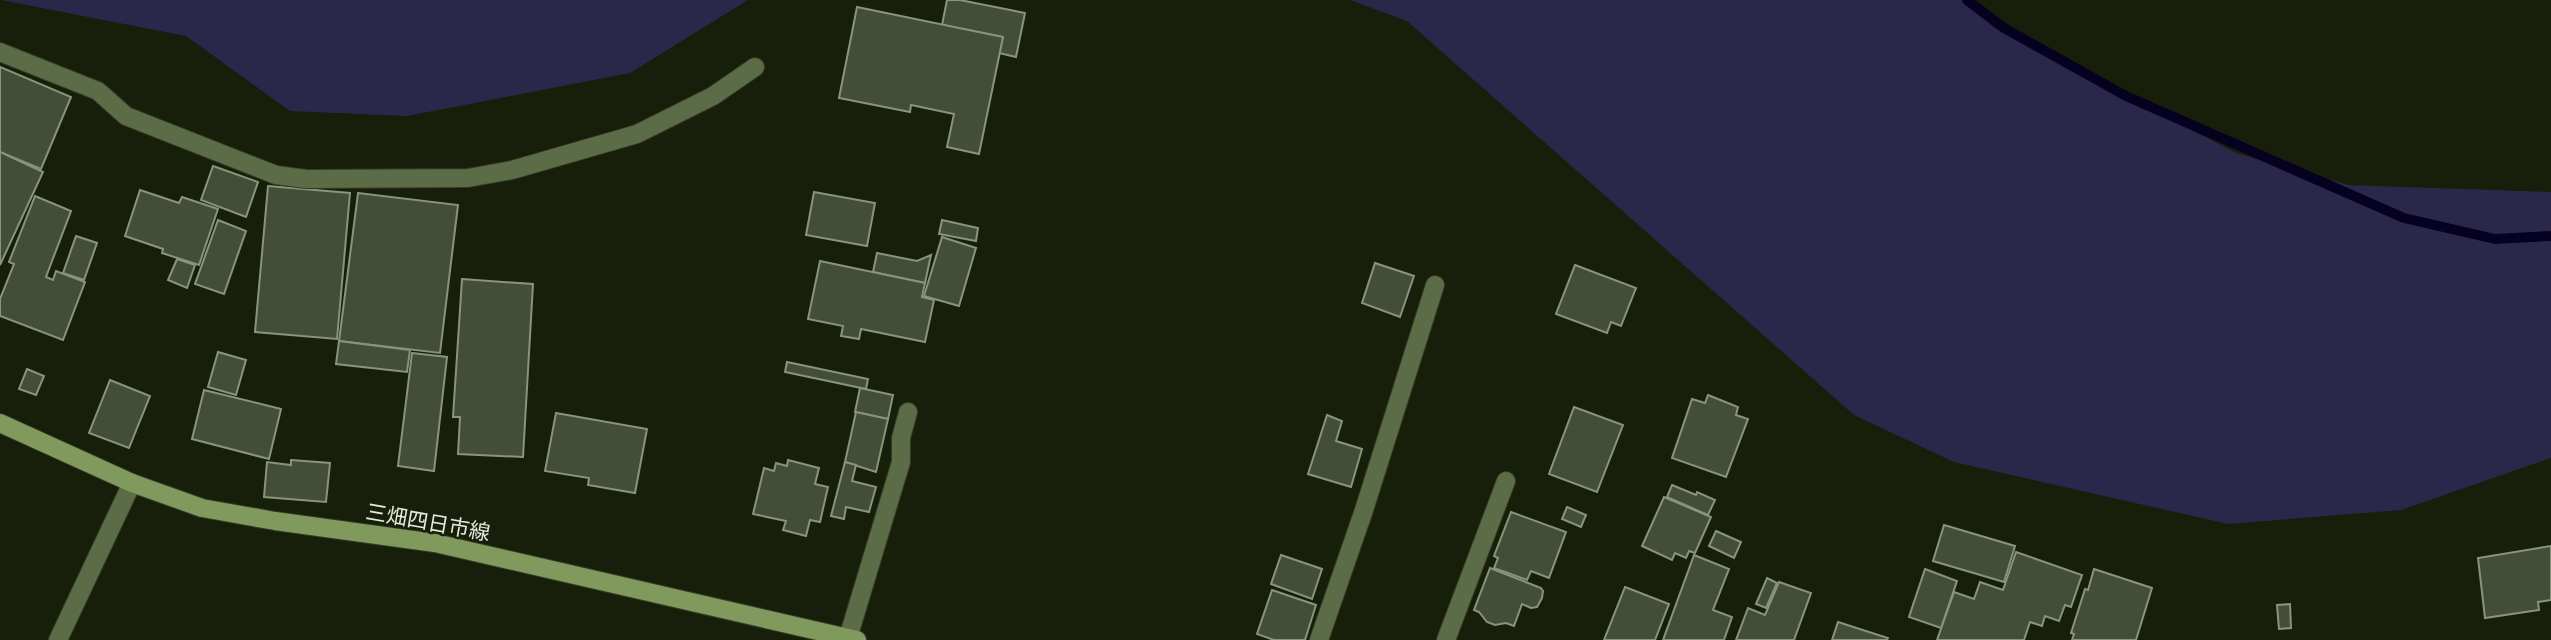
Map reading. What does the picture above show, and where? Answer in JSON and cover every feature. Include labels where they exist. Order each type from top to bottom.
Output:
[{"type":"main road","name":"三畑四日市線","points":[[0,423],[132,483],[202,508],[435,543],[853,639]]},
{"type":"street","points":[[0,52],[98,91],[126,116],[275,175],[306,179],[468,178],[512,170],[637,134],[713,96],[755,67]]},
{"type":"street","points":[[1319,640],[1364,510],[1435,285]]},
{"type":"street","points":[[853,639],[901,462],[901,438],[908,412]]},
{"type":"street","points":[[1446,640],[1506,481]]},
{"type":"street","points":[[58,640],[132,483]]},
{"type":"shaded area","points":[[1,0],[748,0],[630,73],[407,116],[290,111],[186,36]]},
{"type":"shaded area","points":[[1350,0],[1972,0],[1992,26],[2236,153],[2348,185],[2551,192],[2551,458],[2401,510],[2228,524],[1954,462],[1854,415],[1407,21]]},
{"type":"building","points":[[947,0],[960,0],[1025,13],[1016,57],[999,53],[1003,37],[942,25]]},
{"type":"building","points":[[857,7],[1003,37],[979,154],[947,147],[954,114],[911,105],[910,112],[839,98]]},
{"type":"building","points":[[0,67],[71,97],[41,169],[0,152]]},
{"type":"building","points":[[0,152],[43,172],[0,265]]},
{"type":"building","points":[[213,166],[258,182],[246,217],[201,200]]},
{"type":"building","points":[[268,186],[350,193],[337,339],[255,332]]},
{"type":"building","points":[[140,190],[179,203],[182,197],[218,209],[199,265],[162,253],[163,249],[125,236]]},
{"type":"building","points":[[814,192],[875,203],[867,246],[806,235]]},
{"type":"building","points":[[358,193],[458,205],[440,353],[339,341]]},
{"type":"building","points":[[35,196],[71,211],[46,277],[53,280],[56,271],[85,282],[63,340],[0,316],[0,299],[14,264],[9,262]]},
{"type":"building","points":[[218,220],[246,231],[224,294],[195,284]]},
{"type":"building","points":[[942,220],[978,228],[976,241],[939,234]]},
{"type":"building","points":[[76,236],[97,243],[84,280],[63,273]]},
{"type":"building","points":[[942,237],[976,248],[959,306],[924,296]]},
{"type":"building","points":[[877,253],[917,261],[931,255],[925,283],[873,272]]},
{"type":"building","points":[[177,259],[195,265],[187,288],[168,280]]},
{"type":"building","points":[[820,261],[925,283],[922,297],[934,300],[925,342],[861,329],[859,339],[841,336],[843,326],[808,319]]},
{"type":"building","points":[[1375,263],[1414,276],[1400,317],[1362,303]]},
{"type":"building","points":[[1575,265],[1636,288],[1621,326],[1611,322],[1607,333],[1556,314]]},
{"type":"building","points":[[462,279],[533,284],[523,457],[458,454],[460,417],[453,417]]},
{"type":"building","points":[[339,341],[410,350],[407,372],[336,364]]},
{"type":"building","points":[[218,352],[246,360],[236,395],[208,387]]},
{"type":"building","points":[[412,353],[447,357],[434,471],[398,466]]},
{"type":"building","points":[[787,362],[868,379],[866,389],[785,372]]},
{"type":"building","points":[[27,369],[44,376],[36,395],[19,389]]},
{"type":"building","points":[[110,380],[150,396],[129,448],[89,433]]},
{"type":"building","points":[[860,388],[893,395],[888,419],[855,412]]},
{"type":"building","points":[[204,390],[281,409],[269,459],[192,439]]},
{"type":"building","points":[[1708,395],[1738,407],[1736,415],[1748,419],[1726,477],[1672,458],[1692,399],[1705,403]]},
{"type":"building","points":[[1574,407],[1623,425],[1597,492],[1549,474]]},
{"type":"building","points":[[856,412],[888,419],[876,472],[845,462]]},
{"type":"building","points":[[556,413],[647,429],[635,493],[588,485],[589,478],[545,471]]},
{"type":"building","points":[[1327,415],[1342,421],[1336,441],[1362,449],[1351,487],[1308,474]]},
{"type":"building","points":[[291,460],[330,463],[326,502],[264,497],[267,462],[291,465]]},
{"type":"building","points":[[788,460],[819,468],[815,484],[828,487],[820,522],[810,520],[806,536],[783,530],[786,521],[753,514],[764,468],[774,471],[776,463],[787,466]]},
{"type":"building","points":[[845,462],[856,465],[852,481],[876,487],[869,512],[846,507],[844,519],[831,516]]},
{"type":"building","points":[[1672,485],[1715,500],[1708,515],[1667,497]]},
{"type":"building","points":[[1664,497],[1711,517],[1695,553],[1689,551],[1686,558],[1675,553],[1672,560],[1642,546]]},
{"type":"building","points":[[1567,507],[1586,515],[1581,527],[1562,519]]},
{"type":"building","points":[[1511,512],[1566,532],[1549,578],[1531,571],[1527,580],[1494,568],[1498,558],[1494,556]]},
{"type":"building","points":[[1944,525],[2015,546],[2004,582],[1933,561]]},
{"type":"building","points":[[1716,531],[1741,542],[1734,558],[1709,546]]},
{"type":"building","points":[[2551,546],[2551,600],[2538,602],[2539,610],[2485,618],[2478,558]]},
{"type":"building","points":[[2016,552],[2082,575],[2071,607],[2065,605],[2059,621],[2045,616],[2042,626],[2030,622],[2024,640],[1937,640],[1954,592],[1974,599],[1980,582],[2003,590]]},
{"type":"building","points":[[1281,555],[1322,569],[1312,599],[1271,584]]},
{"type":"building","points":[[1694,555],[1729,569],[1713,610],[1732,617],[1724,640],[1663,640]]},
{"type":"building","points":[[1490,568],[1543,591],[1537,607],[1531,608],[1522,604],[1514,626],[1487,622],[1474,610]]},
{"type":"building","points":[[1925,569],[1957,581],[1941,628],[1909,617]]},
{"type":"building","points":[[2094,569],[2152,588],[2136,640],[2072,640],[2074,634],[2071,633]]},
{"type":"building","points":[[1767,578],[1777,583],[1766,608],[1756,604]]},
{"type":"building","points":[[1779,582],[1811,593],[1794,640],[1736,640],[1748,608],[1765,615]]},
{"type":"building","points":[[1625,587],[1669,604],[1655,640],[1604,640]]},
{"type":"building","points":[[1272,590],[1316,605],[1305,640],[1274,640],[1257,634]]},
{"type":"building","points":[[2290,604],[2291,628],[2279,629],[2277,605]]},
{"type":"building","points":[[1838,622],[1888,638],[1832,640]]},
{"type":"waterway","points":[[1967,0],[2004,28],[2126,96],[2404,218],[2495,239],[2551,236]]}]
